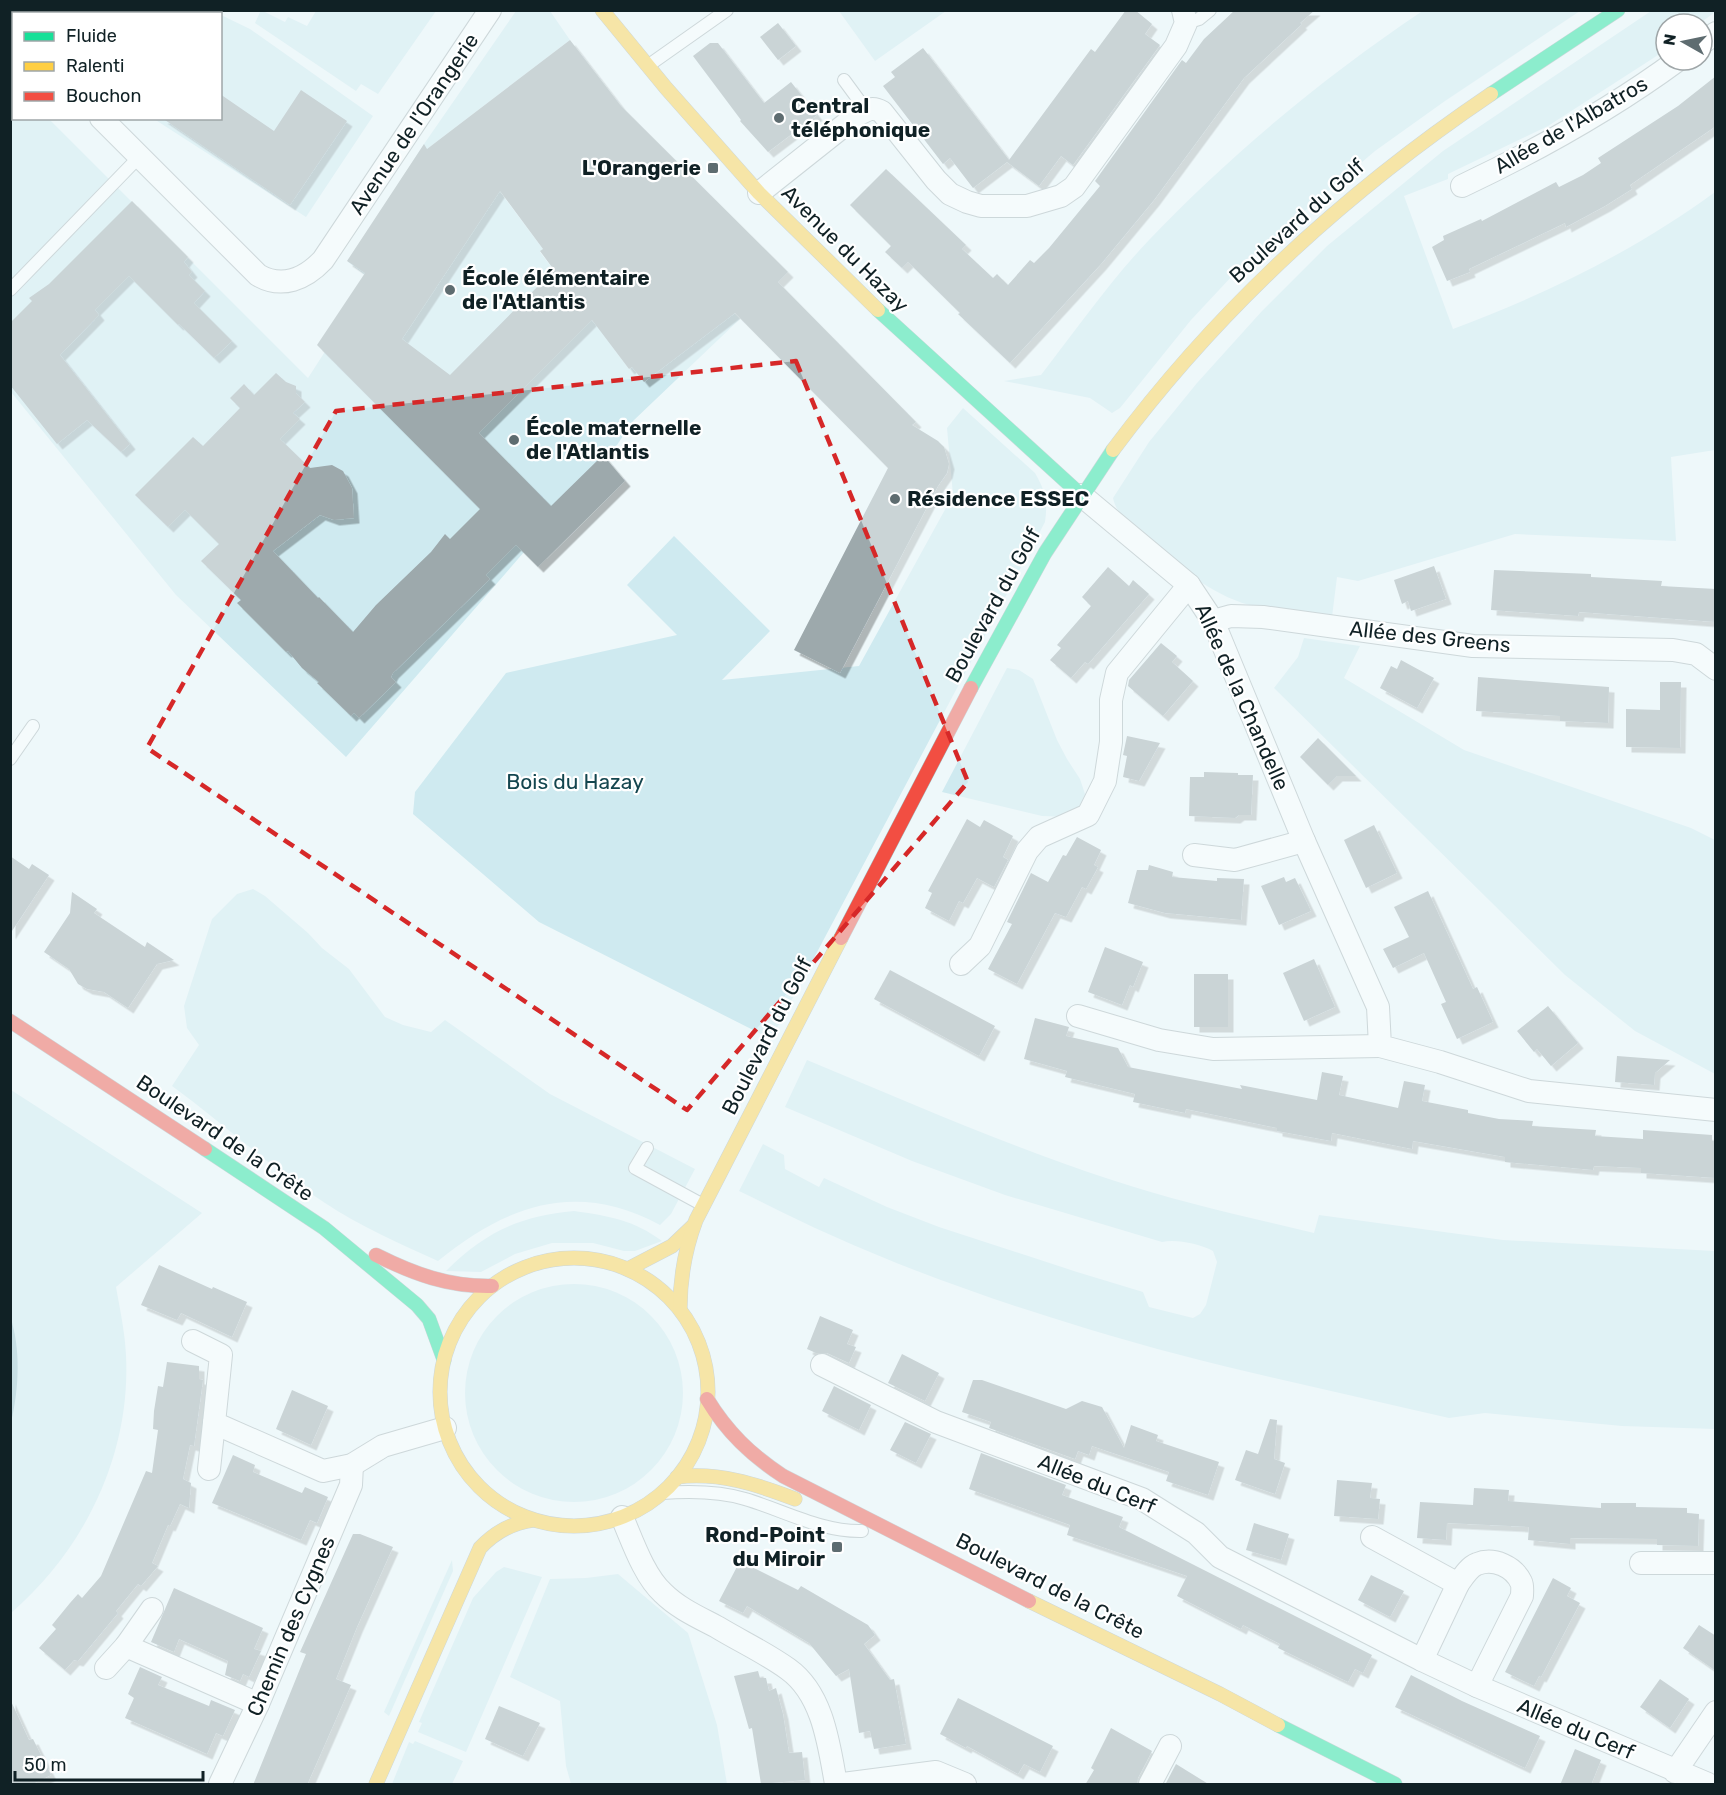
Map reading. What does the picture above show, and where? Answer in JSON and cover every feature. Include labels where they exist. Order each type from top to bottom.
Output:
[{"type":"main road","name":"Avenue du Hazay","points":[[602,10],[666,88],[759,193],[897,329],[1081,495]]},
{"type":"main road","name":"Boulevard du Golf","points":[[680,1309],[681,1273],[686,1247],[717,1178],[993,645],[1040,560],[1081,495],[1149,405],[1197,347],[1263,279],[1322,224],[1390,166],[1431,136],[1618,10]]},
{"type":"main road","name":"Boulevard de la Crête","points":[[10,1021],[324,1228],[417,1305],[432,1326],[444,1360]]},
{"type":"main road","name":"Boulevard de la Crête","points":[[31,1052],[104,1082]]},
{"type":"main road","name":"Boulevard du Golf","points":[[628,1269],[674,1245],[694,1225]]},
{"type":"main road","name":"Boulevard de la Crête","points":[[324,1228],[433,1281],[466,1286],[492,1286]]},
{"type":"main road","points":[[565,1258],[603,1261],[628,1269],[656,1286],[680,1309],[694,1332],[704,1358],[707,1399],[704,1425],[688,1462],[677,1477],[649,1503],[622,1517],[584,1526],[567,1526],[533,1520],[493,1499],[463,1467],[445,1428],[441,1394],[444,1360],[459,1324],[474,1304],[492,1286],[526,1267],[565,1258]]},
{"type":"main road","name":"Boulevard de la Crête","points":[[707,1399],[740,1445],[783,1476],[1113,1643],[1220,1694],[1395,1785]]},
{"type":"main road","points":[[677,1477],[704,1475],[727,1478],[761,1486],[804,1504]]},
{"type":"main road","points":[[477,1484],[482,1508]]},
{"type":"main road","name":"Boulevard de la Crête","points":[[824,1513],[1064,1633]]},
{"type":"main road","points":[[376,1785],[480,1548],[487,1539],[505,1527],[533,1520]]},
{"type":"main road","points":[[467,1576],[480,1528]]},
{"type":"street","name":"Avenue de l'Orangerie","points":[[103,120],[250,270],[265,280],[277,282],[299,279],[323,260],[490,10]]},
{"type":"street","points":[[759,193],[866,110],[876,108],[882,112],[936,180],[950,194],[981,206],[1027,206],[1061,196],[1074,187],[1176,46],[1184,17]]},
{"type":"street","name":"Allée de l'Albatros","points":[[1462,186],[1585,123],[1662,72]]},
{"type":"street","name":"Allée de la Chandelle","points":[[1081,495],[1189,585],[1213,621],[1304,841],[1378,1007],[1380,1046]]},
{"type":"street","points":[[961,964],[980,946],[1028,851],[1039,837],[1088,815],[1104,781],[1111,742],[1111,700],[1117,673],[1189,585]]},
{"type":"street","name":"Allée des Greens","points":[[1213,621],[1231,616],[1263,617],[1473,646],[1673,650],[1696,654],[1716,669]]},
{"type":"street","points":[[1194,855],[1235,860],[1304,841]]},
{"type":"street","points":[[1078,1016],[1159,1040],[1213,1049],[1380,1046],[1440,1062],[1529,1091],[1716,1110]]},
{"type":"street","points":[[194,1341],[221,1355],[209,1468]]},
{"type":"street","name":"Allée du Cerf","points":[[822,1365],[936,1422],[1142,1498],[1196,1533],[1220,1557],[1422,1660],[1477,1686],[1699,1780]]},
{"type":"street","points":[[214,1424],[323,1471],[352,1465],[383,1446],[445,1428]]},
{"type":"street","name":"Chemin des Cygnes","points":[[220,1785],[258,1704],[351,1485],[352,1465]]},
{"type":"street","points":[[622,1517],[649,1574],[663,1593],[687,1611],[782,1665],[798,1677],[815,1703],[822,1719],[836,1785]]},
{"type":"street","points":[[1372,1537],[1458,1584]]},
{"type":"street","points":[[1422,1660],[1458,1584],[1466,1573],[1477,1564],[1489,1562],[1505,1564],[1516,1574],[1522,1584],[1522,1596],[1477,1686]]},
{"type":"street","points":[[1641,1563],[1716,1563]]},
{"type":"street","points":[[106,1668],[126,1646],[152,1609]]},
{"type":"street","points":[[126,1646],[258,1704]]},
{"type":"street","points":[[1699,1780],[1716,1712]]},
{"type":"street","points":[[1150,1785],[1170,1746]]},
{"type":"street","points":[[843,1785],[936,1772],[965,1785]]},
{"type":"lane","points":[[648,66],[727,10]]},
{"type":"lane","points":[[1184,17],[1199,19],[1210,10]]},
{"type":"lane","points":[[844,80],[866,110]]},
{"type":"lane","points":[[10,290],[139,157]]},
{"type":"lane","points":[[10,759],[33,726]]},
{"type":"lane","points":[[648,1148],[635,1167],[704,1205]]},
{"type":"lane","name":"Boulevard de la Crête","points":[[662,1492],[731,1495],[830,1528],[862,1530]]},
{"type":"highlighted area","points":[[796,361],[968,782],[687,1110],[147,748],[336,411]]},
{"type":"green space","points":[[94,10],[210,10],[214,12],[92,12]]},
{"type":"green space","points":[[261,10],[285,22],[288,17],[307,26],[316,11],[436,11],[378,94],[361,84],[356,91],[255,23]]},
{"type":"green space","points":[[1424,10],[1580,11],[1445,101],[1375,151],[1247,260],[1191,320],[1120,408],[1112,413],[1090,398],[1004,381],[1041,375],[1134,256],[1212,177],[1350,62]]},
{"type":"green space","points":[[516,11],[550,11],[570,40],[427,149],[489,177],[543,249],[540,252],[593,322],[597,320],[611,345],[629,369],[732,311],[740,319],[633,421],[617,445],[346,757],[176,595],[11,392],[10,80],[12,82],[12,120],[50,120],[308,378],[371,280],[348,262],[424,144]]},
{"type":"green space","points":[[839,11],[946,11],[875,61]]},
{"type":"green space","points":[[1651,11],[1715,11],[1654,12],[1654,58],[1548,126],[1448,174],[1448,179],[1404,196],[1453,329],[1589,270],[1654,233],[1715,192],[1715,450],[1671,457],[1676,541],[1515,534],[1358,581],[1337,577],[1332,617],[1249,605],[1221,594],[1183,569],[1127,522],[1118,511],[1113,498],[1149,442],[1197,383],[1262,311],[1327,246],[1443,151]]},
{"type":"green space","points":[[222,15],[250,29],[373,116],[306,217],[156,120],[222,120]]},
{"type":"green space","name":"Bois du Hazay","points":[[963,408],[1035,473],[1045,496],[1045,522],[771,1039],[539,922],[413,814],[415,792],[506,673],[677,635],[627,585],[674,536],[770,631],[722,680],[859,666],[953,495],[947,428]]},
{"type":"green space","points":[[1304,638],[1360,646],[1344,678],[1464,750],[1691,828],[1715,840],[1715,1074],[1635,1031],[1565,975],[1274,688],[1298,657]]},
{"type":"green space","points":[[1007,668],[1019,670],[1033,679],[1057,740],[1080,779],[1085,794],[1084,801],[1078,811],[1069,817],[1042,816],[942,792]]},
{"type":"green space","points":[[253,889],[265,896],[322,948],[349,969],[385,1017],[403,1025],[431,1032],[445,1020],[550,1094],[695,1169],[671,1214],[660,1225],[629,1211],[600,1204],[571,1202],[543,1205],[516,1213],[490,1225],[438,1261],[338,1211],[267,1161],[172,1086],[199,1045],[187,1028],[184,1006],[212,919],[237,894]]},
{"type":"green space","points":[[807,1060],[958,1123],[1073,1167],[1213,1209],[1314,1233],[1319,1215],[1503,1240],[1715,1251],[1715,1429],[1622,1426],[1485,1413],[1449,1418],[1132,1342],[991,1298],[864,1250],[739,1191],[763,1144],[784,1155],[785,1169],[819,1187],[824,1178],[887,1207],[939,1227],[1143,1292],[1149,1307],[1193,1318],[1200,1314],[1206,1305],[1217,1262],[1213,1251],[1201,1246],[1181,1242],[1162,1242],[1005,1195],[912,1161],[785,1107]]},
{"type":"green space","points":[[11,1090],[202,1213],[116,1287],[126,1355],[126,1392],[121,1428],[111,1463],[98,1497],[61,1560],[11,1613]]},
{"type":"green space","points":[[574,1211],[621,1220],[641,1228],[662,1241],[635,1251],[624,1251],[593,1243],[552,1243],[515,1254],[481,1272],[446,1271],[460,1257],[504,1228],[537,1217]]},
{"type":"green space","points":[[574,1284],[595,1286],[616,1292],[635,1302],[651,1316],[665,1332],[675,1351],[681,1372],[683,1393],[681,1414],[675,1435],[665,1454],[651,1470],[635,1484],[616,1494],[595,1500],[574,1502],[553,1500],[532,1494],[513,1484],[497,1470],[483,1454],[473,1435],[467,1414],[465,1393],[467,1372],[473,1351],[483,1332],[497,1316],[513,1302],[532,1292],[553,1286]]},
{"type":"green space","points":[[452,1560],[453,1571],[389,1716],[384,1712]]},
{"type":"green space","points":[[504,1567],[542,1577],[466,1752],[418,1732],[422,1723],[419,1722],[473,1598],[496,1572]]},
{"type":"green space","points":[[618,1574],[688,1633],[717,1725],[727,1784],[571,1784],[566,1766],[560,1701],[510,1677],[550,1579]]},
{"type":"green space","points":[[415,1741],[463,1761],[452,1784],[392,1784],[409,1742],[413,1744]]},
{"type":"shaded area","points":[[10,1316],[16,1341],[18,1369],[11,1422]]},
{"type":"building","points":[[1126,10],[1135,10],[1152,24],[1145,34],[1160,45],[1073,165],[1061,156],[1039,186],[1007,162],[973,188],[950,158],[943,164],[883,86],[895,77],[891,72],[923,48],[1009,160],[1091,49],[1095,52]]},
{"type":"building","points":[[1235,10],[1315,10],[1244,78],[1154,200],[1101,264],[1010,363],[908,262],[902,268],[885,252],[891,246],[850,205],[886,169],[966,245],[962,249],[993,278],[997,274],[1008,285],[1030,260],[1034,263],[1049,248],[1100,186],[1095,181],[1182,60],[1186,63],[1204,39]]},
{"type":"building","points":[[778,23],[796,46],[778,60],[760,37]]},
{"type":"building","points":[[570,40],[621,106],[788,272],[778,282],[916,422],[912,425],[944,447],[949,464],[947,473],[938,486],[840,673],[794,650],[888,468],[735,313],[644,382],[632,367],[629,369],[592,320],[479,433],[551,506],[603,455],[625,481],[538,567],[516,545],[486,575],[490,579],[393,673],[391,677],[396,682],[359,718],[354,713],[351,716],[317,683],[319,682],[237,603],[241,600],[201,561],[219,544],[185,510],[168,527],[135,495],[193,437],[203,446],[240,408],[230,398],[244,384],[254,395],[276,373],[286,382],[296,386],[296,393],[305,402],[293,413],[300,419],[280,439],[310,468],[332,465],[343,471],[352,488],[354,518],[334,520],[320,515],[273,551],[353,632],[376,605],[431,552],[445,534],[450,539],[480,509],[317,345],[365,273],[347,261],[424,144],[427,149]],"holes":[[[500,191],[543,249],[540,251],[554,270],[450,375],[402,339]]]},
{"type":"building","points":[[710,43],[718,43],[764,103],[791,82],[817,115],[768,152],[740,121],[693,56]]},
{"type":"building","points":[[1716,76],[1716,126],[1630,185],[1632,189],[1605,206],[1566,227],[1565,223],[1469,269],[1470,272],[1447,281],[1432,247],[1444,240],[1443,236],[1481,219],[1482,221],[1556,182],[1559,187],[1583,175],[1601,163],[1598,158],[1678,106]]},
{"type":"building","points":[[301,90],[347,121],[290,205],[165,120],[222,120],[222,95],[274,131]]},
{"type":"building","points":[[132,201],[188,257],[184,262],[192,272],[189,275],[205,291],[194,303],[232,341],[214,358],[129,276],[95,310],[99,315],[60,355],[130,444],[121,452],[87,420],[57,444],[10,385],[10,323],[32,301],[29,298],[49,284]]},
{"type":"building","points":[[1434,566],[1446,599],[1411,611],[1408,601],[1402,604],[1394,580]]},
{"type":"building","points":[[1108,567],[1129,586],[1133,580],[1149,594],[1088,664],[1085,662],[1071,678],[1050,660],[1061,648],[1057,645],[1091,606],[1082,597]]},
{"type":"building","points":[[1494,570],[1591,574],[1591,577],[1662,581],[1661,586],[1716,589],[1716,622],[1579,612],[1578,616],[1491,610]]},
{"type":"building","points":[[1161,643],[1177,656],[1172,662],[1193,681],[1163,716],[1128,686],[1129,680]]},
{"type":"building","points":[[1401,660],[1434,678],[1417,708],[1380,688],[1391,666],[1397,669]]},
{"type":"building","points":[[1478,677],[1609,687],[1608,723],[1560,721],[1560,716],[1476,711]]},
{"type":"building","points":[[1660,682],[1681,682],[1680,748],[1626,747],[1626,709],[1660,710]]},
{"type":"building","points":[[1127,736],[1160,743],[1139,781],[1123,777],[1127,756],[1123,755]]},
{"type":"building","points":[[1318,738],[1356,776],[1337,776],[1328,785],[1300,757]]},
{"type":"building","points":[[1204,772],[1253,775],[1251,815],[1239,815],[1235,818],[1189,816],[1190,777],[1204,777]]},
{"type":"building","points":[[967,819],[980,827],[984,820],[1013,836],[1003,857],[1008,860],[994,887],[977,878],[963,903],[959,901],[949,921],[925,908],[932,893],[928,891]]},
{"type":"building","points":[[1374,825],[1397,873],[1366,888],[1344,840]]},
{"type":"building","points":[[1077,837],[1101,850],[1094,865],[1098,867],[1086,889],[1082,887],[1066,917],[1055,913],[1017,984],[988,969],[1012,924],[1007,922],[1031,873],[1048,882],[1063,855],[1066,856]]},
{"type":"building","points":[[10,856],[29,869],[32,864],[49,875],[10,934]]},
{"type":"building","points":[[1149,865],[1173,872],[1172,877],[1217,881],[1217,878],[1244,879],[1241,920],[1165,913],[1128,903],[1137,870],[1148,870]]},
{"type":"building","points":[[1284,877],[1286,882],[1295,878],[1311,911],[1279,925],[1261,886]]},
{"type":"building","points":[[1428,891],[1473,989],[1477,987],[1493,1022],[1457,1039],[1441,1004],[1446,1002],[1424,953],[1393,968],[1383,949],[1409,937],[1394,907]]},
{"type":"building","points":[[72,892],[97,909],[94,913],[145,947],[147,942],[174,960],[157,964],[128,1008],[104,992],[87,989],[78,984],[69,969],[44,952],[70,913]]},
{"type":"building","points":[[1105,947],[1143,962],[1133,987],[1130,985],[1122,1005],[1088,992]]},
{"type":"building","points":[[1314,959],[1335,1007],[1304,1021],[1283,973]]},
{"type":"building","points":[[890,970],[995,1026],[979,1056],[874,999]]},
{"type":"building","points":[[1194,974],[1228,974],[1228,1027],[1194,1027]]},
{"type":"building","points":[[1548,1006],[1578,1043],[1551,1066],[1537,1049],[1534,1052],[1517,1031]]},
{"type":"building","points":[[1035,1018],[1069,1027],[1066,1036],[1118,1048],[1128,1067],[1242,1089],[1240,1085],[1317,1100],[1322,1072],[1343,1076],[1339,1095],[1398,1108],[1404,1081],[1425,1085],[1422,1101],[1499,1119],[1533,1121],[1532,1126],[1596,1130],[1595,1136],[1643,1139],[1643,1130],[1712,1135],[1712,1141],[1716,1141],[1716,1178],[1641,1173],[1641,1168],[1594,1166],[1593,1170],[1505,1162],[1505,1157],[1413,1141],[1412,1149],[1332,1133],[1331,1141],[1277,1131],[1277,1128],[1186,1109],[1185,1113],[1133,1102],[1135,1094],[1065,1077],[1067,1071],[1024,1059]]},
{"type":"building","points":[[1617,1056],[1670,1060],[1655,1073],[1654,1085],[1615,1082]]},
{"type":"building","points":[[159,1265],[247,1302],[232,1337],[181,1313],[177,1320],[141,1305]]},
{"type":"building","points":[[820,1316],[853,1330],[847,1344],[856,1347],[849,1363],[827,1353],[816,1353],[807,1349]]},
{"type":"building","points":[[902,1354],[939,1373],[925,1401],[888,1383]]},
{"type":"building","points":[[167,1362],[199,1366],[199,1379],[203,1380],[194,1446],[190,1445],[183,1479],[191,1483],[189,1508],[180,1504],[170,1526],[168,1525],[152,1563],[158,1566],[141,1586],[138,1584],[116,1611],[118,1613],[78,1661],[74,1660],[65,1670],[39,1648],[56,1629],[52,1625],[70,1603],[78,1594],[82,1598],[101,1576],[146,1471],[152,1473],[158,1430],[153,1429],[154,1411],[158,1386],[163,1387]]},
{"type":"building","points":[[973,1380],[982,1380],[1066,1409],[1082,1401],[1102,1407],[1124,1448],[1131,1425],[1158,1435],[1156,1441],[1219,1462],[1208,1495],[1166,1481],[1169,1472],[1092,1446],[1089,1455],[1078,1451],[1075,1459],[989,1428],[991,1422],[962,1412]]},
{"type":"building","points":[[834,1386],[871,1405],[859,1430],[822,1411]]},
{"type":"building","points":[[292,1390],[328,1406],[311,1445],[276,1429]]},
{"type":"building","points":[[1270,1419],[1277,1420],[1274,1459],[1285,1463],[1275,1494],[1235,1480],[1246,1450],[1258,1454]]},
{"type":"building","points":[[905,1422],[931,1434],[916,1463],[890,1450]]},
{"type":"building","points":[[981,1453],[1066,1485],[1062,1495],[1123,1517],[1119,1527],[1372,1655],[1363,1673],[1355,1669],[1348,1682],[1278,1648],[1280,1644],[1243,1625],[1241,1629],[1177,1596],[1187,1576],[1067,1535],[1070,1525],[969,1489]]},
{"type":"building","points":[[233,1455],[255,1465],[253,1472],[302,1493],[305,1487],[328,1497],[317,1523],[310,1520],[301,1540],[212,1503]]},
{"type":"building","points":[[1337,1480],[1372,1483],[1370,1498],[1380,1499],[1378,1519],[1334,1516]]},
{"type":"building","points":[[1474,1488],[1509,1490],[1508,1501],[1601,1508],[1601,1503],[1636,1503],[1636,1507],[1687,1508],[1687,1513],[1699,1514],[1698,1546],[1657,1545],[1657,1539],[1570,1538],[1570,1544],[1528,1540],[1529,1527],[1447,1523],[1446,1540],[1417,1538],[1420,1502],[1473,1505]]},
{"type":"building","points":[[1254,1523],[1289,1534],[1281,1560],[1246,1550]]},
{"type":"building","points":[[353,1534],[360,1534],[393,1547],[336,1679],[351,1685],[307,1785],[253,1785],[306,1654],[300,1652]]},
{"type":"building","points":[[740,1561],[798,1590],[801,1586],[868,1625],[875,1635],[864,1644],[890,1680],[894,1679],[906,1744],[874,1749],[870,1731],[859,1733],[849,1669],[836,1676],[809,1643],[747,1606],[743,1613],[719,1601]]},
{"type":"building","points":[[1371,1575],[1404,1591],[1390,1617],[1358,1600]]},
{"type":"building","points":[[1553,1578],[1571,1588],[1567,1596],[1580,1603],[1534,1686],[1505,1672]]},
{"type":"building","points":[[174,1588],[263,1628],[254,1649],[261,1651],[249,1677],[243,1674],[240,1681],[225,1675],[228,1661],[179,1639],[174,1652],[151,1642]]},
{"type":"building","points":[[1699,1625],[1716,1636],[1716,1671],[1683,1648]]},
{"type":"building","points":[[140,1667],[162,1677],[158,1685],[209,1706],[211,1700],[235,1710],[223,1736],[216,1733],[207,1754],[125,1718],[134,1698],[128,1694]]},
{"type":"building","points":[[758,1671],[760,1678],[766,1678],[769,1691],[776,1688],[789,1753],[802,1752],[805,1780],[761,1784],[752,1728],[749,1729],[734,1676]]},
{"type":"building","points":[[1411,1675],[1540,1736],[1525,1768],[1395,1707]]},
{"type":"building","points":[[1660,1679],[1689,1699],[1670,1728],[1640,1707]]},
{"type":"building","points":[[958,1698],[1053,1746],[1040,1772],[1024,1764],[1018,1774],[940,1734]]},
{"type":"building","points":[[10,1699],[29,1740],[33,1739],[51,1775],[31,1785],[10,1785]]},
{"type":"building","points":[[499,1706],[540,1723],[523,1756],[485,1739]]},
{"type":"building","points":[[1111,1728],[1152,1751],[1138,1778],[1137,1785],[1085,1785],[1094,1770],[1091,1768]]},
{"type":"building","points":[[1575,1749],[1601,1760],[1591,1785],[1560,1785]]},
{"type":"building","points":[[1176,1764],[1210,1785],[1165,1785]]},
{"type":"traffic: fast","points":[[1491,94],[1618,10]]},
{"type":"traffic: fast","points":[[878,310],[1081,495]]},
{"type":"traffic: fast","points":[[971,688],[1045,553],[1113,450]]},
{"type":"traffic: fast","points":[[205,1149],[324,1228],[417,1305],[429,1319],[444,1360]]},
{"type":"traffic: fast","points":[[1278,1725],[1395,1784]]},
{"type":"traffic: slow","points":[[602,10],[666,88],[759,193],[878,310]]},
{"type":"traffic: slow","points":[[1113,450],[1196,349],[1287,256],[1385,171],[1491,94]]},
{"type":"traffic: slow","points":[[680,1309],[684,1264],[696,1220],[841,938]]},
{"type":"traffic: slow","points":[[628,1269],[672,1246],[694,1225]]},
{"type":"traffic: slow","points":[[574,1258],[613,1264],[637,1274],[669,1297],[692,1329],[702,1353],[708,1392],[702,1431],[692,1455],[669,1487],[637,1510],[613,1520],[574,1526],[535,1520],[511,1510],[479,1487],[456,1455],[446,1431],[440,1392],[446,1353],[456,1329],[479,1297],[511,1274],[535,1264],[574,1258]]},
{"type":"traffic: slow","points":[[677,1477],[708,1476],[737,1480],[795,1499]]},
{"type":"traffic: slow","points":[[376,1784],[480,1548],[504,1529],[533,1520]]},
{"type":"traffic: slow","points":[[1029,1601],[1220,1694],[1278,1725]]},
{"type":"traffic: jam","points":[[841,938],[971,688]]},
{"type":"traffic: jam","points":[[10,1021],[205,1149]]},
{"type":"traffic: jam","points":[[376,1255],[404,1268],[446,1282],[492,1286]]},
{"type":"traffic: jam","points":[[707,1399],[740,1442],[783,1476],[1029,1601]]},
{"type":"place","name":"Central téléphonique","points":[[779,118]]},
{"type":"place","name":"L'Orangerie","points":[[713,168]]},
{"type":"place","name":"École élémentaire de l'Atlantis","points":[[450,290]]},
{"type":"place","name":"École maternelle de l'Atlantis","points":[[514,440]]},
{"type":"place","name":"Résidence ESSEC","points":[[895,499]]},
{"type":"place","name":"Rond-Point du Miroir","points":[[837,1547]]}]
